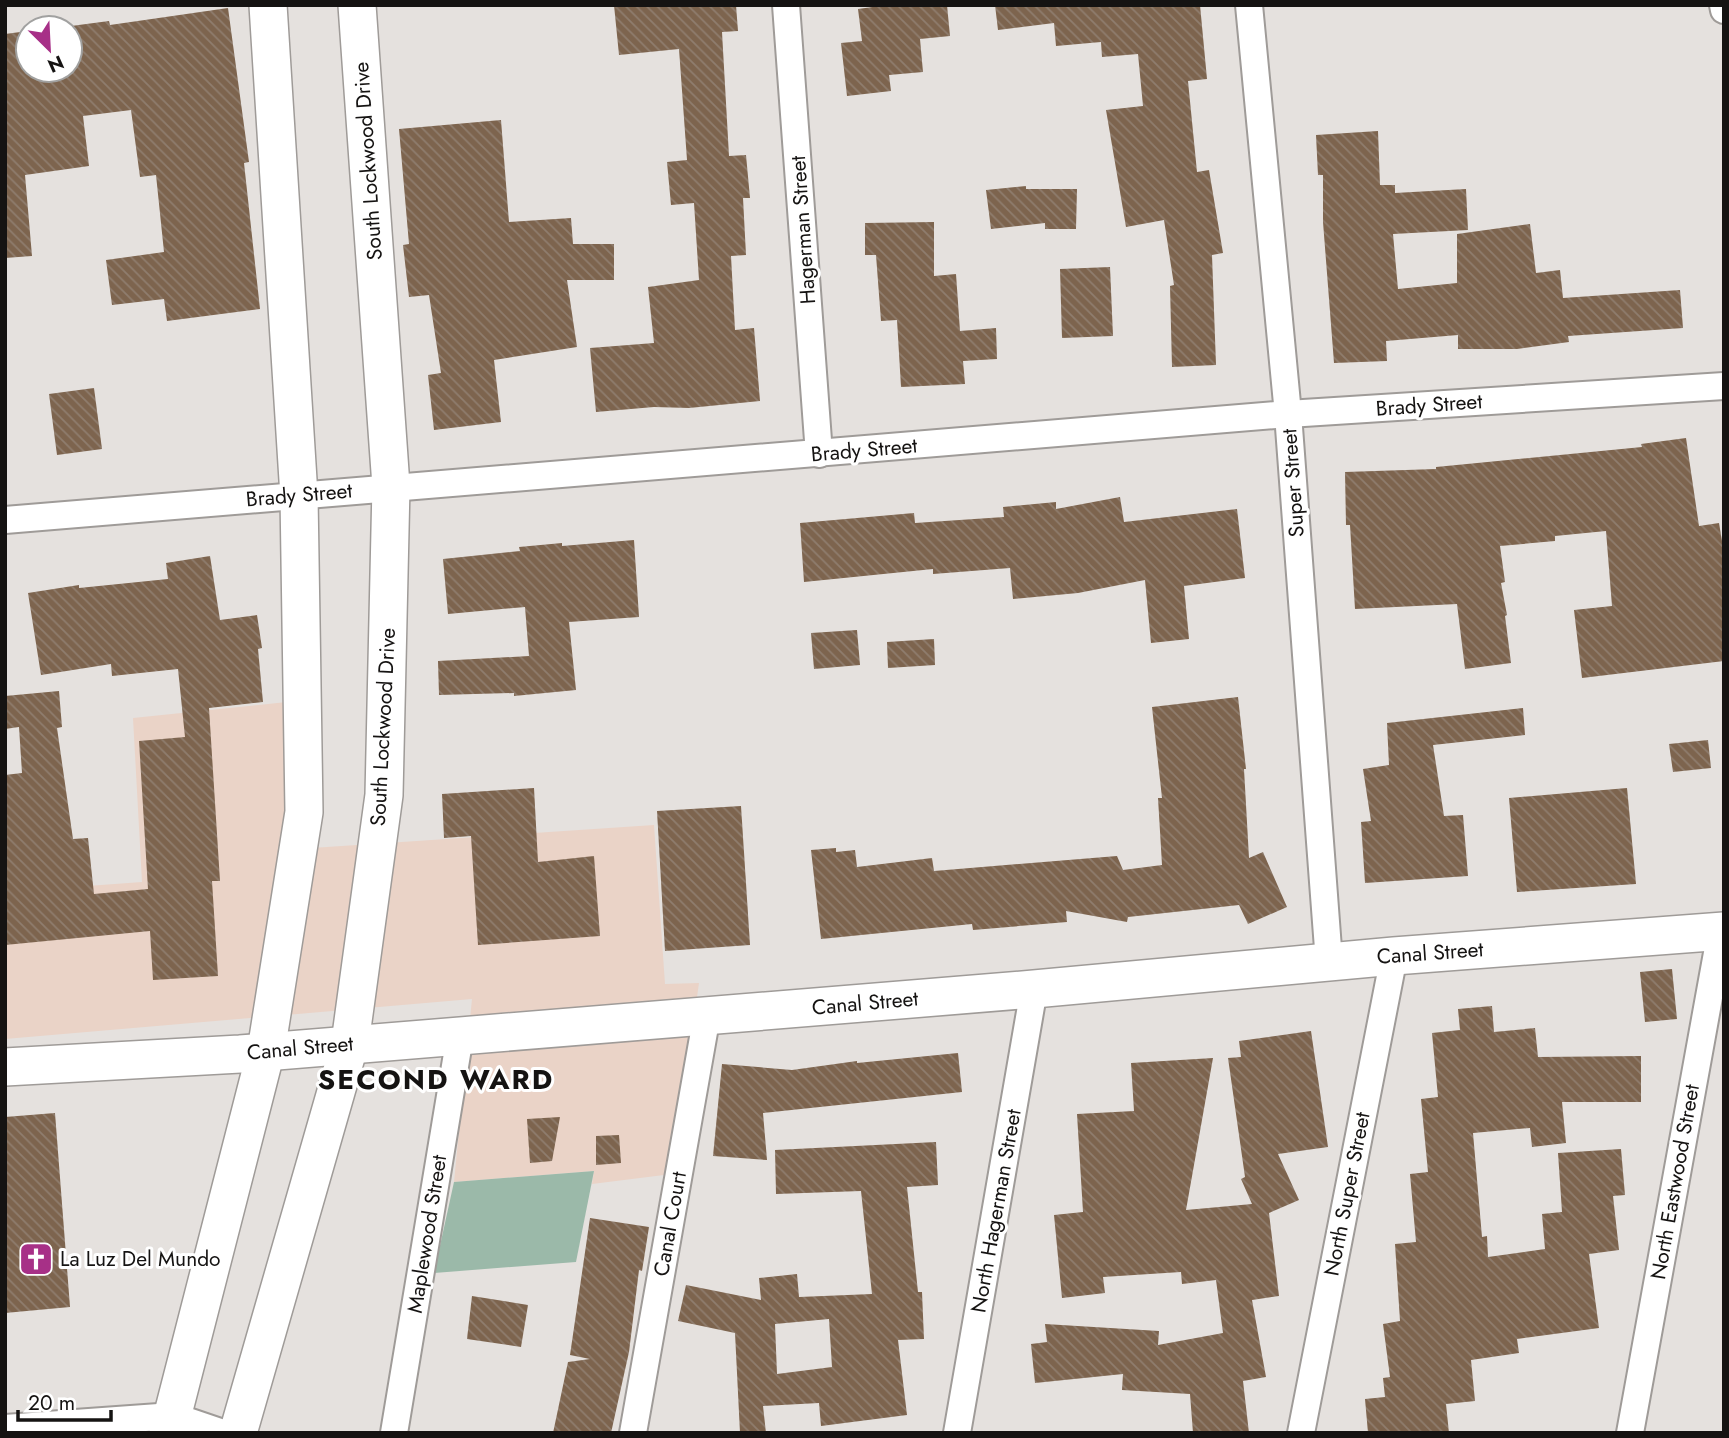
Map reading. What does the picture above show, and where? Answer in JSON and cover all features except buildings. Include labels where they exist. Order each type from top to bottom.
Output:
[{"type":"main road","points":[[171,1425],[266,1051],[304,812],[299,496],[268,5]]},
{"type":"main road","name":"South Lockwood Drive","points":[[238,1433],[350,1043],[384,795],[391,486],[357,5]]},
{"type":"main road","name":"Canal Street","points":[[5,1067],[460,1036],[1034,989],[1329,961],[1722,931]]},
{"type":"street","name":"Hagerman Street","points":[[786,5],[819,454]]},
{"type":"street","name":"Super Street","points":[[1250,5],[1288,414],[1329,961]]},
{"type":"street","name":"Brady Street","points":[[5,520],[391,486],[819,454],[1288,414],[1724,386]]},
{"type":"street","name":"North Eastwood Street","points":[[1630,1433],[1722,931]]},
{"type":"street","name":"North Super Street","points":[[1301,1433],[1394,956]]},
{"type":"street","name":"North Hagerman Street","points":[[957,1433],[1034,989]]},
{"type":"street","name":"Canal Court","points":[[634,1433],[707,1015]]},
{"type":"street","name":"Maplewood Street","points":[[394,1433],[460,1036]]},
{"type":"street","points":[[5,1428],[171,1425],[223,1433]]},
{"type":"shaded area","points":[[296,701],[282,850],[654,825],[665,984],[699,983],[672,1174],[592,1184],[594,1171],[454,1182],[472,999],[5,1039],[5,892],[142,882],[133,718]]},
{"type":"green space","points":[[594,1171],[576,1262],[434,1273],[454,1182]]},
{"type":"place","name":"La Luz Del Mundo","points":[[36,1259]]},
{"type":"district","name":"SECOND WARD","points":[[436,1079]]}]
